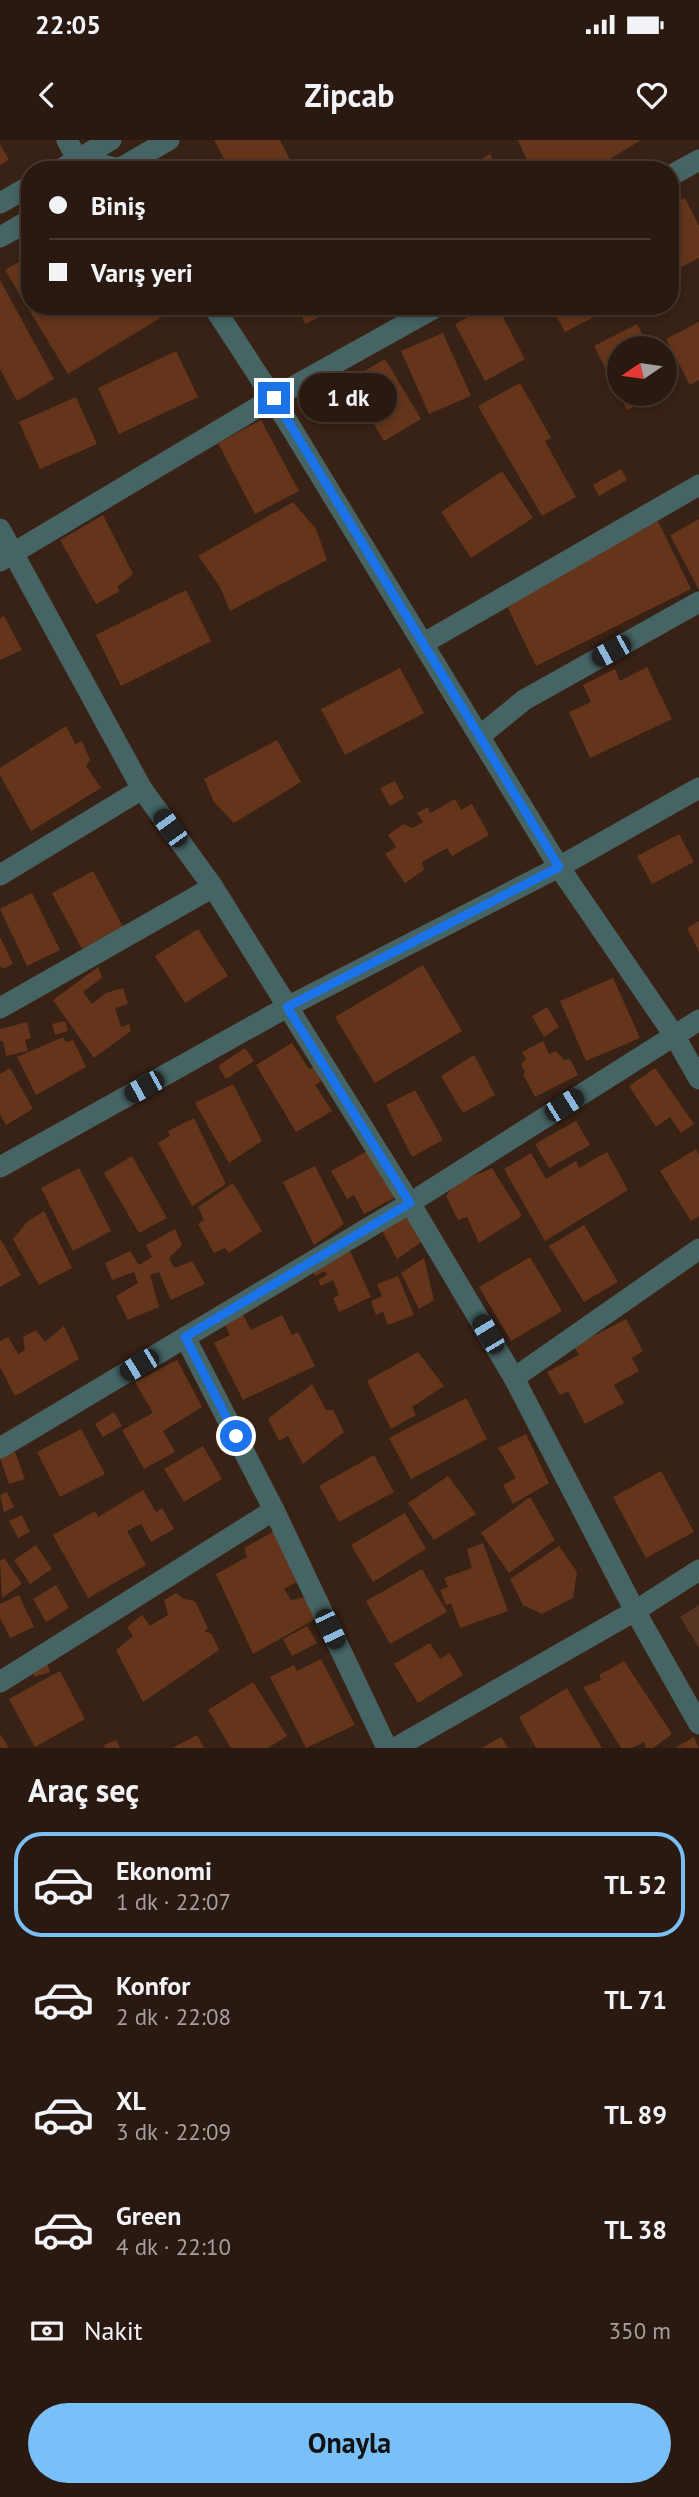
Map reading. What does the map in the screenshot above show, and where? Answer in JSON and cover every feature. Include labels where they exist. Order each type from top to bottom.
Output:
[{"type":"street","points":[[67,140],[68,161]]},
{"type":"street","points":[[75,161],[111,140]]},
{"type":"street","points":[[134,161],[169,140]]},
{"type":"street","points":[[679,171],[699,160]]},
{"type":"street","points":[[0,203],[21,191]]},
{"type":"street","points":[[0,237],[21,225]]},
{"type":"street","points":[[219,315],[274,398],[559,867],[674,1035],[699,1079]]},
{"type":"street","points":[[7,557],[274,398],[422,315]]},
{"type":"street","points":[[424,643],[699,485]]},
{"type":"street","points":[[0,529],[7,557],[142,789],[213,887],[410,1203],[514,1378],[635,1611],[699,1724]]},
{"type":"street","points":[[480,736],[524,700],[699,602]]},
{"type":"street","points":[[0,1167],[287,1007],[559,867],[699,788]]},
{"type":"street","points":[[0,875],[142,789]]},
{"type":"street","points":[[0,1008],[213,887]]},
{"type":"street","points":[[0,1448],[410,1203],[699,1020]]},
{"type":"street","points":[[514,1378],[699,1249]]},
{"type":"street","points":[[185,1337],[274,1510],[387,1748]]},
{"type":"street","points":[[0,1682],[274,1510]]},
{"type":"street","points":[[396,1748],[635,1611],[699,1570]]},
{"type":"shaded area","points":[[699,1605],[699,1648],[680,1617]]},
{"type":"building","points":[[214,140],[280,140],[290,161],[225,161]]},
{"type":"building","points":[[518,140],[641,140],[607,161],[527,161]]},
{"type":"building","points":[[0,144],[9,160],[0,165]]},
{"type":"building","points":[[490,154],[494,161],[478,161]]},
{"type":"building","points":[[685,198],[699,226],[699,258],[679,268],[679,201]]},
{"type":"building","points":[[21,260],[21,296],[5,270]]},
{"type":"building","points":[[0,280],[54,379],[17,401],[0,369]]},
{"type":"building","points":[[32,315],[165,315],[68,374]]},
{"type":"building","points":[[301,315],[324,315],[305,324]]},
{"type":"building","points":[[472,315],[502,315],[525,359],[485,381],[455,324]]},
{"type":"building","points":[[556,315],[598,315],[565,332]]},
{"type":"building","points":[[699,322],[699,380],[690,385],[677,360],[677,336],[672,336]]},
{"type":"building","points":[[637,324],[643,336],[614,336]]},
{"type":"building","points":[[443,333],[471,396],[429,414],[401,351]]},
{"type":"building","points":[[607,339],[607,371],[594,346]]},
{"type":"building","points":[[176,351],[198,397],[119,434],[98,388]]},
{"type":"building","points":[[385,359],[421,419],[384,441],[348,381]]},
{"type":"building","points":[[520,383],[551,438],[545,441],[576,497],[542,516],[478,406]]},
{"type":"building","points":[[76,397],[97,444],[40,469],[19,422]]},
{"type":"building","points":[[261,420],[299,491],[255,514],[218,443]]},
{"type":"building","points":[[621,469],[627,480],[599,496],[593,485]]},
{"type":"building","points":[[502,471],[533,518],[471,558],[441,512]]},
{"type":"building","points":[[293,502],[316,529],[327,560],[230,611],[220,587],[198,556]]},
{"type":"building","points":[[103,515],[133,574],[117,587],[120,591],[96,604],[60,540]]},
{"type":"building","points":[[699,519],[699,590],[670,535]]},
{"type":"building","points":[[658,521],[691,589],[536,666],[505,602]]},
{"type":"building","points":[[186,590],[211,641],[121,686],[96,635]]},
{"type":"building","points":[[4,616],[22,650],[0,660],[0,618]]},
{"type":"building","points":[[647,667],[672,719],[590,758],[569,712],[591,702],[583,685],[615,669],[620,681]]},
{"type":"building","points":[[400,668],[424,713],[345,755],[321,709]]},
{"type":"building","points":[[66,726],[75,744],[82,741],[90,760],[86,766],[101,788],[31,831],[0,775],[0,768]]},
{"type":"building","points":[[277,740],[301,782],[234,823],[214,802],[204,779]]},
{"type":"building","points":[[395,781],[404,798],[390,806],[380,788]]},
{"type":"building","points":[[455,799],[461,810],[472,804],[489,835],[452,856],[447,848],[422,862],[424,870],[405,883],[385,854],[396,847],[388,835],[403,824],[413,828],[423,822],[417,813],[428,807],[430,813]]},
{"type":"building","points":[[679,834],[694,862],[652,884],[637,856]]},
{"type":"building","points":[[93,871],[123,927],[82,949],[52,893]]},
{"type":"building","points":[[32,893],[60,950],[27,966],[0,909]]},
{"type":"building","points":[[699,921],[699,952],[687,928]]},
{"type":"building","points":[[198,929],[228,976],[185,1003],[155,956]]},
{"type":"building","points":[[0,937],[13,964],[2,969],[0,965]]},
{"type":"building","points":[[423,965],[462,1031],[375,1083],[335,1017]]},
{"type":"building","points":[[98,967],[102,978],[83,992],[92,1004],[106,993],[123,988],[128,1004],[115,1008],[121,1027],[129,1024],[131,1031],[94,1058],[53,1000]]},
{"type":"building","points":[[613,978],[640,1038],[586,1061],[560,1001]]},
{"type":"building","points":[[547,1007],[559,1027],[544,1037],[532,1016]]},
{"type":"building","points":[[65,1021],[68,1031],[55,1035],[52,1024]]},
{"type":"building","points":[[27,1022],[31,1038],[25,1040],[28,1051],[6,1056],[3,1041],[0,1041],[0,1029]]},
{"type":"building","points":[[63,1037],[66,1042],[73,1040],[86,1067],[36,1095],[17,1057]]},
{"type":"building","points":[[543,1041],[549,1054],[556,1051],[564,1060],[570,1059],[578,1075],[535,1097],[523,1074],[525,1072],[521,1064],[526,1059],[522,1052]]},
{"type":"building","points":[[292,1043],[309,1069],[319,1066],[326,1078],[315,1085],[332,1111],[296,1132],[256,1065]]},
{"type":"building","points":[[245,1048],[254,1061],[226,1079],[218,1066]]},
{"type":"building","points":[[474,1055],[495,1095],[463,1113],[441,1076]]},
{"type":"building","points":[[10,1068],[33,1109],[6,1125],[0,1114],[0,1074]]},
{"type":"building","points":[[655,1068],[694,1124],[681,1133],[670,1117],[656,1127],[629,1086]]},
{"type":"building","points":[[233,1084],[262,1141],[229,1163],[195,1103]]},
{"type":"building","points":[[415,1090],[443,1140],[412,1157],[386,1105]]},
{"type":"building","points":[[194,1118],[226,1184],[192,1206],[158,1143],[170,1136],[168,1131]]},
{"type":"building","points":[[576,1121],[590,1145],[549,1168],[535,1144]]},
{"type":"building","points":[[696,1149],[699,1155],[699,1216],[691,1221],[660,1171]]},
{"type":"building","points":[[369,1150],[396,1197],[364,1214],[354,1195],[347,1199],[331,1171]]},
{"type":"building","points":[[607,1152],[628,1190],[545,1241],[504,1169],[531,1153],[546,1179],[576,1161],[579,1168]]},
{"type":"building","points":[[132,1156],[167,1218],[139,1233],[104,1173]]},
{"type":"building","points":[[315,1166],[344,1224],[314,1245],[283,1182]]},
{"type":"building","points":[[79,1168],[111,1231],[73,1251],[41,1188]]},
{"type":"building","points":[[492,1168],[522,1216],[479,1243],[467,1217],[458,1220],[446,1196],[455,1184]]},
{"type":"building","points":[[233,1183],[262,1231],[229,1253],[225,1248],[214,1253],[198,1224],[204,1220],[198,1207]]},
{"type":"building","points":[[44,1211],[72,1268],[39,1285],[13,1239],[27,1222]]},
{"type":"building","points":[[407,1213],[423,1241],[397,1259],[381,1229]]},
{"type":"building","points":[[584,1225],[618,1282],[584,1302],[549,1246]]},
{"type":"building","points":[[175,1229],[182,1245],[169,1258],[174,1268],[192,1261],[205,1284],[171,1300],[159,1272],[150,1275],[159,1307],[128,1320],[116,1296],[138,1283],[134,1272],[112,1280],[105,1263],[130,1251],[139,1265],[152,1257],[146,1245]]},
{"type":"building","points":[[0,1238],[21,1275],[0,1287]]},
{"type":"building","points":[[350,1251],[371,1297],[339,1312],[333,1298],[339,1295],[333,1280],[321,1286],[318,1280],[327,1275],[325,1271],[315,1276],[312,1268]]},
{"type":"building","points":[[530,1257],[562,1311],[511,1341],[479,1287]]},
{"type":"building","points":[[424,1258],[434,1300],[419,1309],[401,1273]]},
{"type":"building","points":[[398,1276],[414,1315],[388,1325],[383,1312],[376,1315],[371,1301],[382,1296],[377,1284]]},
{"type":"building","points":[[241,1311],[251,1330],[282,1315],[292,1335],[298,1332],[315,1366],[243,1400],[214,1343],[230,1335],[223,1321]]},
{"type":"building","points":[[626,1319],[643,1351],[632,1358],[639,1371],[614,1385],[624,1403],[585,1424],[568,1391],[560,1395],[547,1372],[579,1355],[574,1346]]},
{"type":"building","points":[[64,1326],[79,1359],[15,1396],[0,1367],[0,1341],[8,1337],[18,1354],[25,1350],[23,1337],[36,1330],[45,1342]]},
{"type":"building","points":[[418,1352],[444,1386],[412,1407],[416,1415],[391,1429],[367,1381]]},
{"type":"building","points":[[177,1360],[202,1407],[163,1431],[175,1452],[144,1469],[122,1430],[153,1413],[135,1382]]},
{"type":"building","points":[[312,1384],[326,1410],[333,1410],[344,1432],[303,1464],[288,1436],[279,1441],[268,1419]]},
{"type":"building","points":[[466,1398],[487,1439],[411,1479],[389,1438]]},
{"type":"building","points":[[114,1412],[122,1426],[103,1437],[95,1424]]},
{"type":"building","points":[[81,1429],[105,1474],[60,1497],[37,1452]]},
{"type":"building","points":[[526,1434],[549,1483],[513,1504],[503,1485],[516,1478],[498,1448]]},
{"type":"building","points":[[203,1446],[222,1479],[184,1502],[164,1469]]},
{"type":"building","points":[[15,1452],[25,1479],[9,1484],[0,1458]]},
{"type":"building","points":[[374,1455],[394,1492],[339,1522],[319,1486]]},
{"type":"building","points":[[661,1471],[694,1532],[646,1558],[613,1497]]},
{"type":"building","points":[[448,1476],[476,1514],[434,1540],[408,1503]]},
{"type":"building","points":[[143,1490],[156,1512],[162,1508],[174,1529],[151,1542],[141,1524],[127,1531],[146,1565],[88,1598],[53,1535],[95,1511],[98,1517]]},
{"type":"building","points":[[7,1492],[14,1507],[4,1512],[0,1495]]},
{"type":"building","points":[[530,1497],[555,1540],[509,1573],[481,1533]]},
{"type":"building","points":[[405,1513],[426,1549],[373,1582],[351,1545]]},
{"type":"building","points":[[22,1515],[30,1532],[18,1538],[9,1521]]},
{"type":"building","points":[[276,1530],[304,1578],[284,1589],[291,1600],[306,1597],[317,1618],[253,1654],[216,1574],[247,1557],[244,1548]]},
{"type":"building","points":[[483,1543],[508,1611],[460,1628],[451,1603],[446,1605],[440,1590],[448,1587],[444,1578],[472,1568],[467,1549]]},
{"type":"building","points":[[36,1545],[52,1569],[30,1584],[14,1560]]},
{"type":"building","points":[[559,1546],[577,1572],[573,1598],[542,1614],[523,1605],[510,1579]]},
{"type":"building","points":[[4,1558],[22,1584],[2,1598],[0,1561]]},
{"type":"building","points":[[422,1569],[447,1612],[390,1644],[366,1601]]},
{"type":"building","points":[[56,1585],[69,1608],[46,1622],[33,1599]]},
{"type":"building","points":[[176,1593],[184,1599],[195,1601],[208,1628],[204,1632],[211,1633],[219,1650],[143,1702],[116,1650],[133,1636],[127,1627],[142,1615],[150,1626],[168,1615],[164,1600]]},
{"type":"building","points":[[19,1595],[34,1627],[10,1638],[0,1618],[0,1604]]},
{"type":"building","points":[[307,1626],[317,1643],[292,1656],[283,1639]]},
{"type":"building","points":[[430,1643],[440,1659],[450,1653],[463,1675],[418,1703],[394,1664]]},
{"type":"building","points":[[321,1659],[355,1725],[306,1748],[270,1677],[294,1665],[297,1671]]},
{"type":"building","points":[[46,1660],[50,1672],[34,1677],[30,1665]]},
{"type":"building","points":[[624,1661],[672,1734],[653,1748],[646,1748],[644,1742],[632,1748],[621,1748],[583,1687],[601,1680],[599,1675]]},
{"type":"building","points":[[60,1671],[85,1719],[35,1747],[9,1699]]},
{"type":"building","points":[[253,1682],[287,1736],[268,1748],[231,1748],[208,1710]]},
{"type":"building","points":[[567,1688],[602,1748],[536,1748],[519,1717]]},
{"type":"building","points":[[0,1734],[9,1748],[0,1748]]},
{"type":"building","points":[[197,1735],[204,1748],[172,1748]]},
{"type":"building","points":[[501,1737],[508,1748],[482,1748]]},
{"type":"building","points":[[694,1737],[699,1748],[675,1748]]},
{"type":"building","points":[[116,1740],[120,1748],[105,1748],[104,1745]]},
{"type":"route","points":[[236,1436],[185,1337],[410,1203],[287,1007],[559,867],[274,398]]}]
